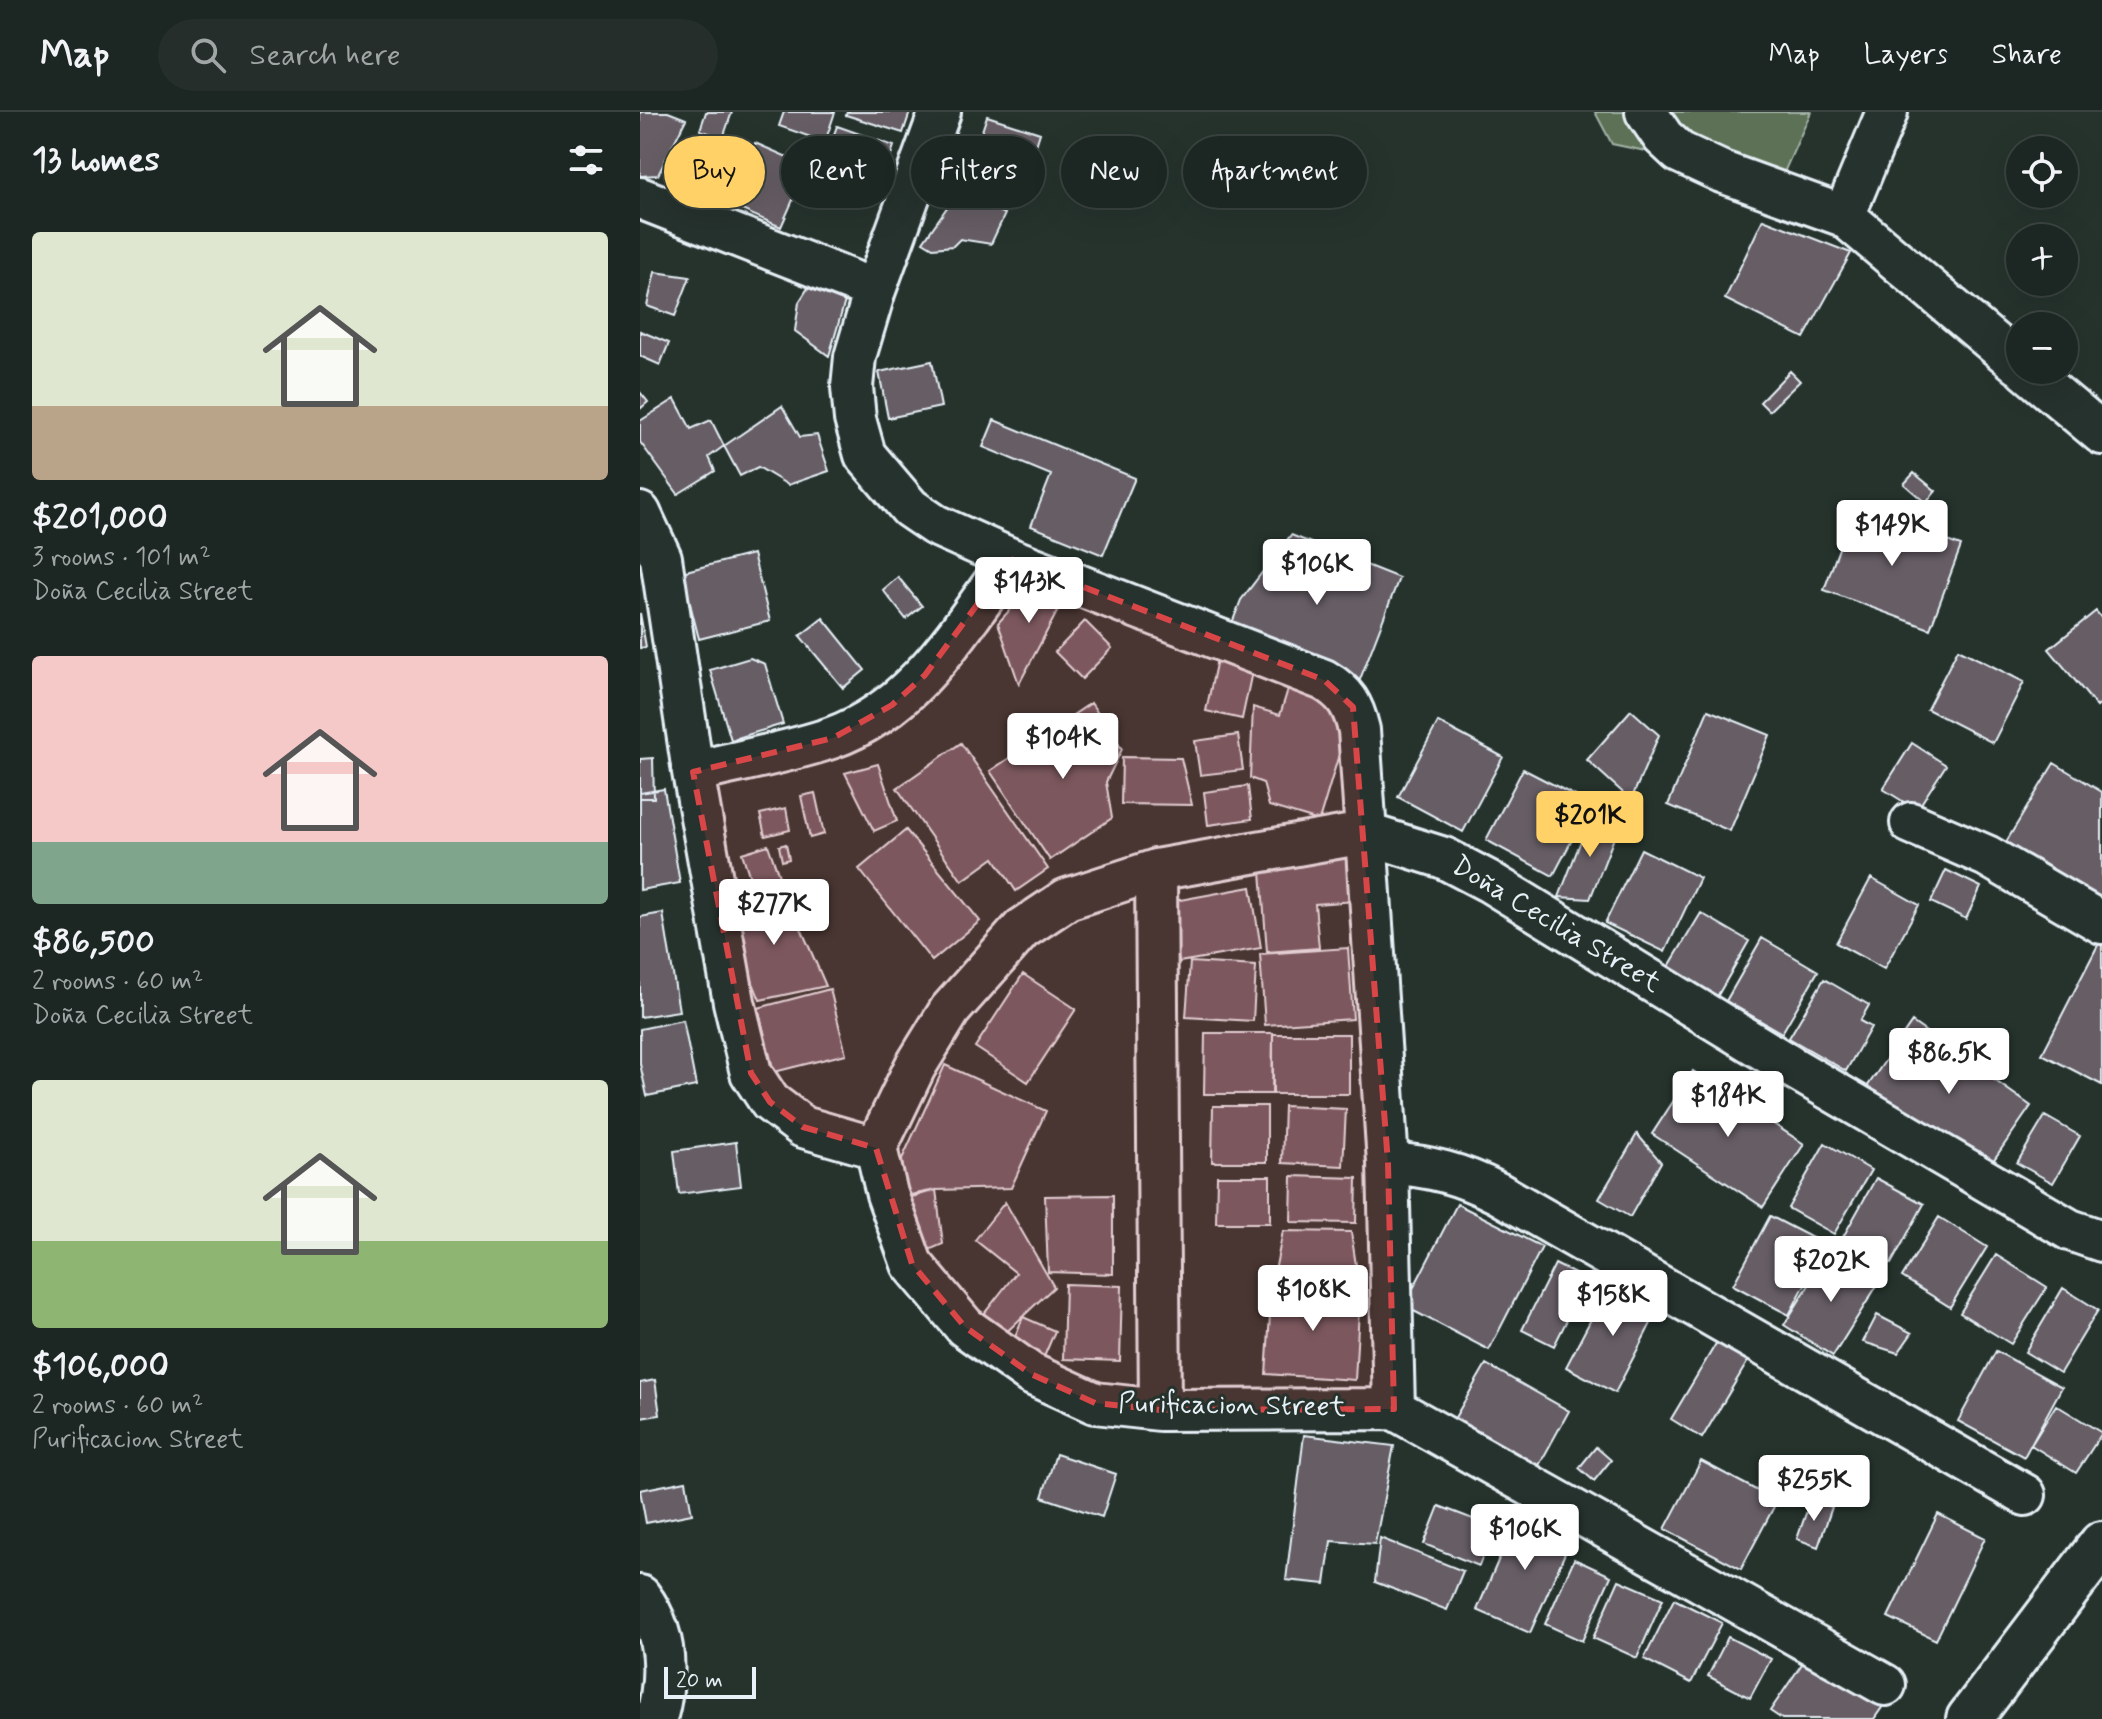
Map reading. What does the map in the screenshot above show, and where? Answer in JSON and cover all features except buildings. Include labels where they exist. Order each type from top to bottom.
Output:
[{"type":"main road","points":[[1969,1719],[2102,1544]]},
{"type":"street","points":[[940,112],[875,290],[855,357],[852,387],[855,419],[865,455],[910,508],[935,525],[1011,559],[1324,680],[1341,691],[1353,707],[1359,730],[1388,1163],[1394,1409],[1885,1685]]},
{"type":"street","points":[[1646,112],[1663,137],[1679,152],[1722,172],[1844,216],[2006,353]]},
{"type":"street","points":[[1844,216],[1887,112]]},
{"type":"street","points":[[640,198],[875,290]]},
{"type":"street","points":[[2043,384],[2102,434]]},
{"type":"street","points":[[640,513],[661,558],[693,772],[734,1002],[751,1073],[770,1102],[803,1127],[876,1148]]},
{"type":"street","points":[[693,772],[833,738],[892,705],[925,675],[1011,559]]},
{"type":"street","points":[[1911,823],[1987,856],[2102,923]]},
{"type":"street","name":"Doña Cecilia Street","points":[[876,1148],[915,1067],[950,1010],[1022,929],[1067,899],[1156,870],[1364,833],[1444,858],[1488,881],[1795,1069],[2086,1236],[2102,1262]]},
{"type":"street","points":[[1156,870],[1160,1410]]},
{"type":"street","name":"Purificacion Street","points":[[876,1148],[887,1194],[912,1264],[965,1327],[1031,1374],[1095,1403],[1160,1410],[1394,1409]]},
{"type":"street","points":[[1388,1163],[1435,1167],[1498,1193],[2025,1495]]},
{"type":"street","points":[[640,1596],[652,1611],[665,1654],[656,1719]]},
{"type":"highlighted area","points":[[1011,559],[1324,680],[1353,707],[1388,1163],[1394,1409],[1160,1410],[1095,1403],[1031,1374],[965,1327],[912,1264],[876,1148],[803,1127],[770,1102],[751,1073],[693,772],[833,738],[892,705],[925,675]]},
{"type":"green space","points":[[1595,112],[1811,112],[1781,179],[1612,144]]}]
